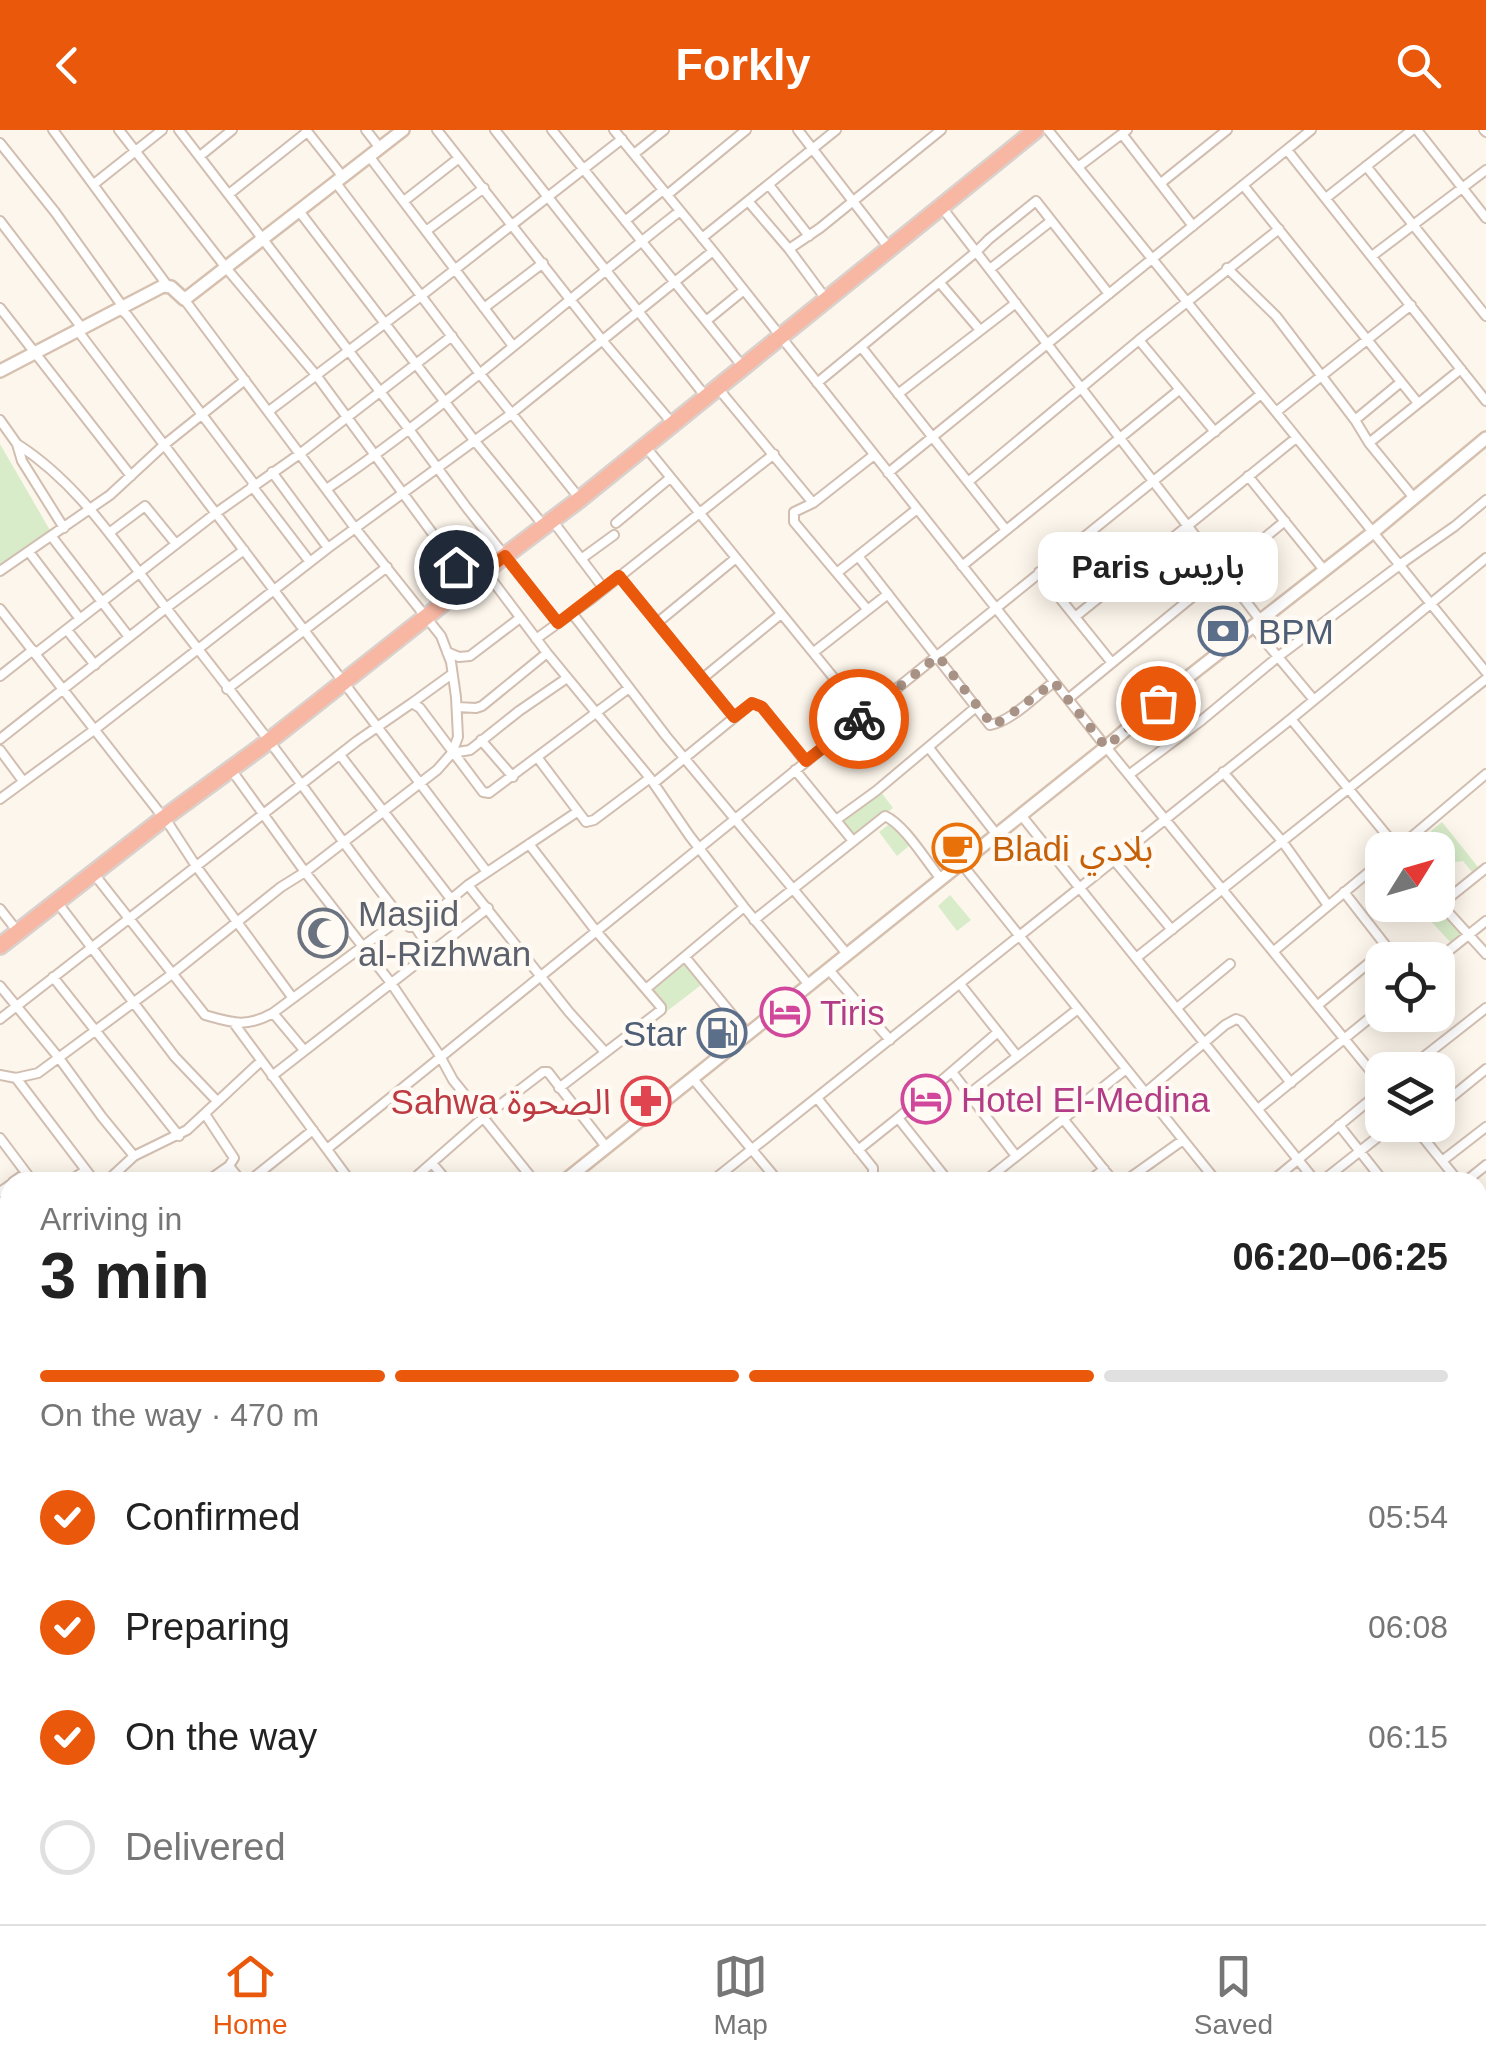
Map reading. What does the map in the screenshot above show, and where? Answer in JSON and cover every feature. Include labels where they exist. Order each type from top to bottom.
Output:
[{"type":"highway","points":[[0,946],[580,499],[1036,130]]},
{"type":"street","points":[[0,1075],[16,1078],[38,1074],[95,1032],[421,783],[452,753],[458,737],[452,674],[441,636],[184,299],[167,285],[53,130]]},
{"type":"street","points":[[119,130],[316,375],[469,582]]},
{"type":"street","points":[[94,184],[162,130]]},
{"type":"street","points":[[179,130],[558,623]]},
{"type":"street","points":[[200,156],[232,130]]},
{"type":"street","points":[[366,130],[404,201],[513,346]]},
{"type":"street","points":[[184,299],[403,130]]},
{"type":"street","points":[[437,130],[602,340],[674,424]]},
{"type":"street","points":[[495,130],[639,311],[774,454],[813,503]]},
{"type":"street","points":[[552,130],[743,367]]},
{"type":"street","points":[[614,130],[1365,1065]]},
{"type":"street","points":[[634,154],[664,130]]},
{"type":"street","points":[[624,221],[746,130]]},
{"type":"street","points":[[798,130],[889,248]]},
{"type":"street","points":[[702,238],[836,130]]},
{"type":"street","points":[[789,249],[941,130]]},
{"type":"street","points":[[1048,130],[1400,564],[1486,676],[1136,958]]},
{"type":"street","points":[[1161,184],[1227,130]]},
{"type":"street","points":[[1326,198],[1414,130],[1484,212]]},
{"type":"street","points":[[229,194],[307,131],[421,296],[580,499]]},
{"type":"street","points":[[1078,168],[1125,132],[1193,226]]},
{"type":"street","points":[[888,474],[1287,150],[1304,132]]},
{"type":"street","points":[[269,410],[622,139]]},
{"type":"street","points":[[0,143],[55,212],[310,562]]},
{"type":"street","points":[[1287,150],[1486,401]]},
{"type":"street","points":[[404,201],[459,158]]},
{"type":"street","points":[[1366,166],[1486,316]]},
{"type":"street","points":[[1372,256],[1486,170]]},
{"type":"street","points":[[769,185],[809,236]]},
{"type":"street","points":[[1243,185],[1418,403]]},
{"type":"street","points":[[426,231],[484,188]]},
{"type":"street","points":[[748,201],[826,299]]},
{"type":"street","points":[[817,383],[1034,202],[1109,294]]},
{"type":"street","points":[[940,206],[1223,572],[1314,700]]},
{"type":"street","points":[[299,211],[474,440],[604,589]]},
{"type":"street","points":[[328,488],[480,374],[680,211]]},
{"type":"street","points":[[0,221],[304,632],[488,872]]},
{"type":"street","points":[[990,270],[1051,221]]},
{"type":"street","points":[[968,482],[1279,229]]},
{"type":"street","points":[[0,798],[511,414],[713,251]]},
{"type":"street","points":[[484,308],[543,262]]},
{"type":"street","points":[[1228,268],[1276,316],[1414,498]]},
{"type":"street","points":[[940,283],[980,330]]},
{"type":"street","points":[[0,371],[167,285]]},
{"type":"street","points":[[706,320],[744,290]]},
{"type":"street","points":[[898,394],[1016,304]]},
{"type":"street","points":[[1276,412],[1411,305]]},
{"type":"street","points":[[0,308],[131,476]]},
{"type":"street","points":[[0,676],[80,620],[452,336]]},
{"type":"street","points":[[1139,340],[1215,432]]},
{"type":"street","points":[[862,348],[1006,530]]},
{"type":"street","points":[[1370,443],[1461,369]]},
{"type":"street","points":[[0,571],[90,510],[245,380]]},
{"type":"street","points":[[1355,420],[1402,382]]},
{"type":"street","points":[[962,566],[1180,390]]},
{"type":"street","points":[[327,1148],[1261,394]]},
{"type":"street","points":[[0,420],[17,444],[54,471],[109,533],[409,927],[416,928],[468,885],[577,812]]},
{"type":"street","points":[[1075,617],[1296,438]]},
{"type":"street","points":[[577,1172],[1486,438]]},
{"type":"street","points":[[17,444],[22,461],[64,528]]},
{"type":"street","points":[[645,446],[864,715]]},
{"type":"street","points":[[536,639],[774,454]]},
{"type":"street","points":[[867,609],[794,522],[794,512],[813,503],[874,455]]},
{"type":"street","points":[[272,472],[328,548]]},
{"type":"street","points":[[1248,476],[1324,570]]},
{"type":"street","points":[[616,522],[670,478]]},
{"type":"street","points":[[1130,774],[1486,500]]},
{"type":"street","points":[[109,533],[145,506],[176,544]]},
{"type":"street","points":[[838,572],[917,509]]},
{"type":"street","points":[[1068,699],[1285,521]]},
{"type":"street","points":[[581,559],[614,535]]},
{"type":"street","points":[[52,537],[129,638]]},
{"type":"street","points":[[0,739],[244,550]]},
{"type":"street","points":[[28,552],[80,620]]},
{"type":"street","points":[[858,556],[993,726],[1054,682]]},
{"type":"street","points":[[656,623],[736,558]]},
{"type":"street","points":[[725,1172],[1485,559]]},
{"type":"street","points":[[228,690],[387,567]]},
{"type":"street","points":[[486,571],[547,653],[652,780],[744,908],[810,986]]},
{"type":"street","points":[[1039,572],[1112,663]]},
{"type":"street","points":[[619,576],[734,717]]},
{"type":"street","points":[[814,652],[888,594]]},
{"type":"street","points":[[572,613],[848,954]]},
{"type":"street","points":[[1,614],[164,818],[292,997]]},
{"type":"street","points":[[703,678],[781,614]]},
{"type":"street","points":[[448,652],[458,657],[470,656],[520,618]]},
{"type":"street","points":[[66,630],[94,665]]},
{"type":"street","points":[[457,707],[482,706],[547,653]]},
{"type":"street","points":[[0,1019],[302,784],[452,674]]},
{"type":"street","points":[[452,753],[466,752],[567,678]]},
{"type":"street","points":[[412,703],[420,708],[483,792],[489,794],[629,688]]},
{"type":"street","points":[[537,757],[586,822],[652,780],[752,703],[762,707],[806,761]]},
{"type":"street","points":[[836,820],[976,706]]},
{"type":"street","points":[[1291,719],[1383,832]]},
{"type":"street","points":[[481,740],[512,777]]},
{"type":"street","points":[[929,748],[996,835]]},
{"type":"street","points":[[0,750],[23,780]]},
{"type":"street","points":[[340,755],[451,898]]},
{"type":"street","points":[[230,768],[391,983],[453,1080],[527,1172]]},
{"type":"street","points":[[795,770],[853,841]]},
{"type":"street","points":[[1223,772],[1282,841],[1327,904]]},
{"type":"street","points":[[1420,832],[1484,779]]},
{"type":"street","points":[[754,920],[885,816],[891,818],[940,879]]},
{"type":"street","points":[[1020,816],[1309,1172]]},
{"type":"street","points":[[528,844],[661,1005],[660,1010],[559,1088]]},
{"type":"street","points":[[1113,859],[1172,930]]},
{"type":"street","points":[[961,862],[1209,1172]]},
{"type":"street","points":[[1455,891],[1486,868]]},
{"type":"street","points":[[93,873],[206,1015],[233,1022],[256,1023],[273,1013],[401,918]]},
{"type":"street","points":[[1274,951],[1365,875]]},
{"type":"street","points":[[468,885],[605,1052]]},
{"type":"street","points":[[1344,892],[1382,942]]},
{"type":"street","points":[[57,902],[174,1057],[216,1101]]},
{"type":"street","points":[[0,908],[18,932]]},
{"type":"street","points":[[272,1076],[488,908]]},
{"type":"street","points":[[647,988],[744,908]]},
{"type":"street","points":[[1455,920],[1486,954]]},
{"type":"street","points":[[1455,946],[1486,921]]},
{"type":"street","points":[[416,928],[432,952]]},
{"type":"street","points":[[686,957],[748,1034]]},
{"type":"street","points":[[1177,1008],[1230,964]]},
{"type":"street","points":[[1318,1004],[1365,966]]},
{"type":"street","points":[[829,970],[890,1040]]},
{"type":"street","points":[[53,977],[178,1136]]},
{"type":"street","points":[[960,984],[1017,1056]]},
{"type":"street","points":[[0,986],[134,1156]]},
{"type":"street","points":[[1430,1052],[1486,1008]]},
{"type":"street","points":[[969,1094],[1078,1009]]},
{"type":"street","points":[[273,1013],[304,1050]]},
{"type":"street","points":[[1145,1094],[1231,1021],[1240,1021],[1292,1083]]},
{"type":"street","points":[[233,1022],[343,1172]]},
{"type":"street","points":[[1258,1108],[1365,1022]]},
{"type":"street","points":[[858,1150],[998,1032]]},
{"type":"street","points":[[117,1172],[134,1156],[178,1136],[262,1061]]},
{"type":"street","points":[[996,1172],[1126,1069]]},
{"type":"street","points":[[1455,1095],[1486,1070]]},
{"type":"street","points":[[422,1172],[541,1072],[548,1072],[607,1148]]},
{"type":"street","points":[[952,1072],[1016,1156]]},
{"type":"street","points":[[16,1078],[86,1170],[83,1172]]},
{"type":"street","points":[[693,1078],[771,1172]]},
{"type":"street","points":[[816,1098],[874,1172]]},
{"type":"street","points":[[1283,1172],[1365,1103]]},
{"type":"street","points":[[205,1114],[234,1158],[220,1172]]},
{"type":"street","points":[[898,1118],[941,1172]]},
{"type":"street","points":[[1064,1120],[1106,1172]]},
{"type":"street","points":[[1339,1126],[1376,1172]]},
{"type":"street","points":[[1442,1162],[1486,1127]]},
{"type":"street","points":[[258,1172],[313,1130]]},
{"type":"street","points":[[0,1138],[25,1172]]},
{"type":"street","points":[[1136,1172],[1183,1140]]},
{"type":"street","points":[[1332,1172],[1372,1142]]},
{"type":"street","points":[[1427,1142],[1452,1172]]},
{"type":"street","points":[[432,1163],[440,1172]]},
{"type":"street","points":[[229,1166],[235,1172]]},
{"type":"street","points":[[1100,1172],[1104,1169]]},
{"type":"green space","points":[[0,444],[51,532],[0,568]]},
{"type":"green space","points":[[881,792],[893,808],[853,838],[840,822]]},
{"type":"green space","points":[[892,822],[910,845],[897,856],[879,832]]},
{"type":"green space","points":[[1442,822],[1450,832],[1432,832]]},
{"type":"green space","points":[[1455,838],[1478,867],[1472,872],[1463,861],[1455,862]]},
{"type":"green space","points":[[950,895],[971,920],[957,931],[938,906]]},
{"type":"green space","points":[[1432,922],[1452,922],[1462,933],[1450,942]]},
{"type":"green space","points":[[684,959],[705,982],[666,1012],[648,990]]},
{"type":"way so far","points":[[859,719],[938,656],[993,726],[1054,682],[1106,747],[1158,703]]},
{"type":"place","name":"BPM","points":[[1223,631]]},
{"type":"place","name":"Paris باريس","points":[[1158,703]]},
{"type":"place","name":"Bladi بلادي","points":[[957,848]]},
{"type":"place","name":"Masjid al-Rizhwan","points":[[323,933]]},
{"type":"place","name":"Tiris","points":[[785,1012]]},
{"type":"place","name":"Star","points":[[722,1033]]},
{"type":"place","name":"Hotel El-Medina","points":[[926,1099]]},
{"type":"place","name":"Sahwa الصحوة","points":[[646,1101]]},
{"type":"route","points":[[456,567],[469,582],[505,556],[558,623],[619,576],[734,717],[752,703],[762,707],[806,761],[859,719]]}]
